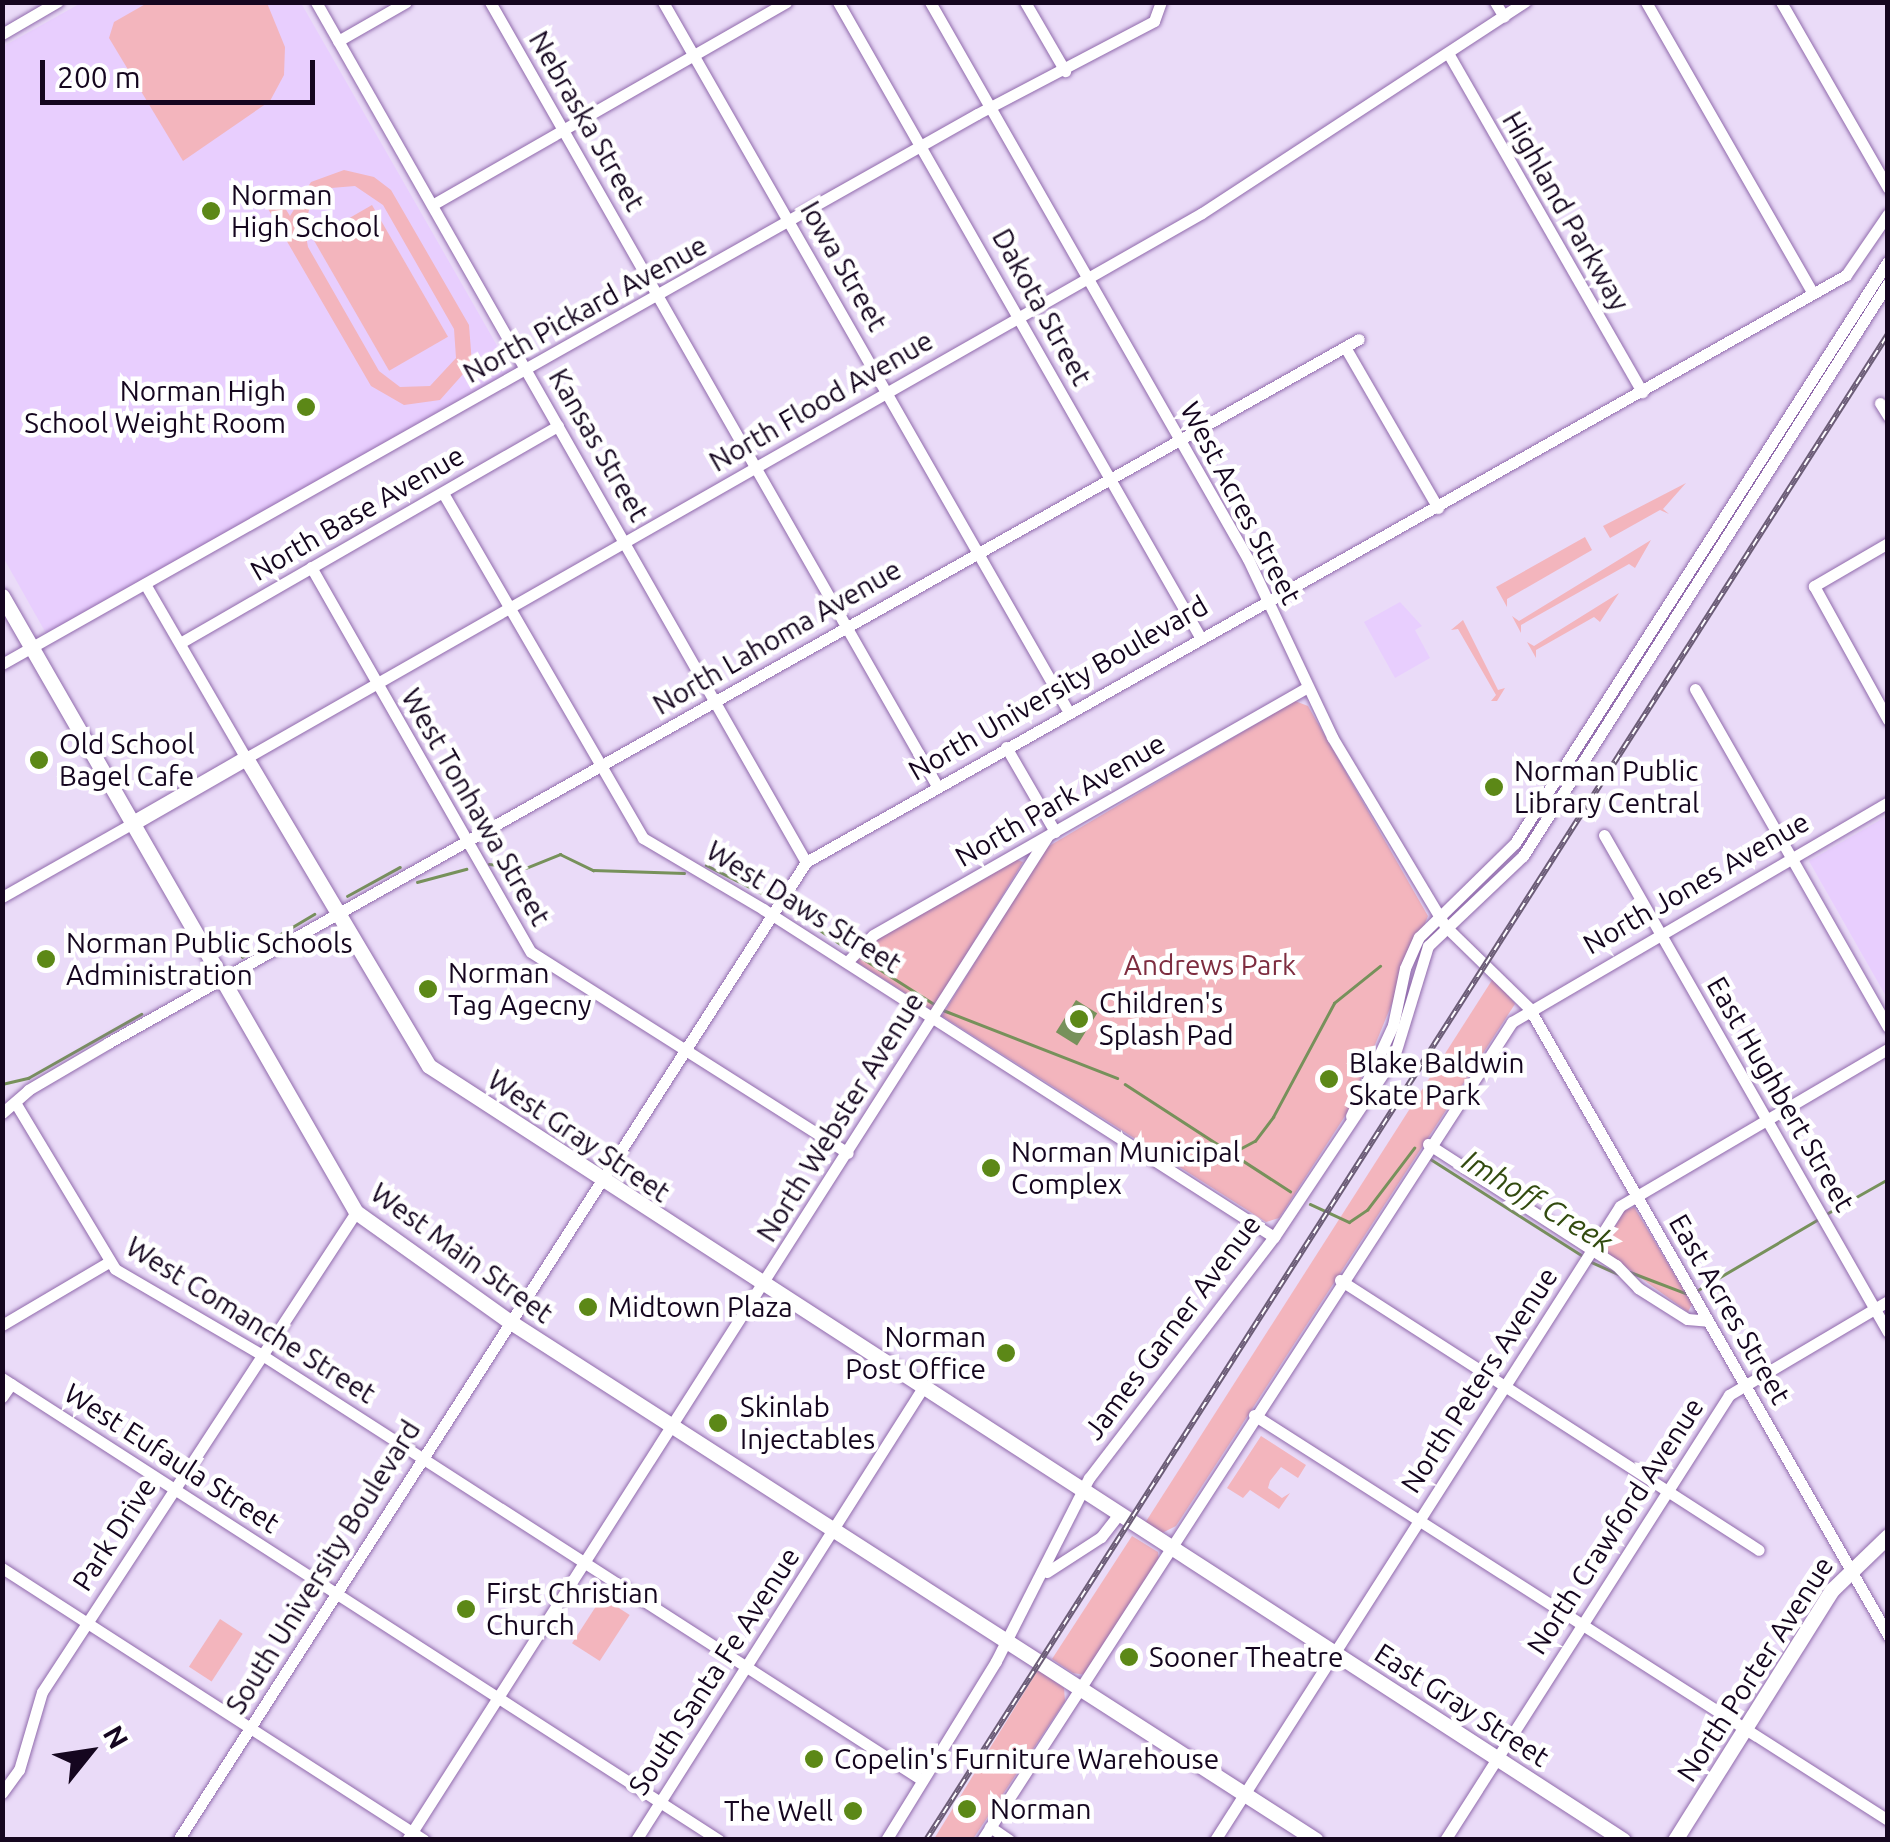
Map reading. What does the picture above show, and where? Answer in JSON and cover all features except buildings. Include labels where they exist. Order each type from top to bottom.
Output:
[{"type":"main road","name":"West Main Street","points":[[2,596],[356,1212],[509,1321],[1316,1840]]},
{"type":"main road","name":"North Flood Avenue","points":[[131,824],[246,758]]},
{"type":"main road","name":"West Gray Street","points":[[246,758],[429,1066],[761,1287],[1172,1551]]},
{"type":"main road","name":"North Porter Avenue","points":[[1675,1840],[1849,1567],[1888,1536]]},
{"type":"main road","name":"East Gray Street","points":[[1172,1551],[1335,1652],[1622,1840]]},
{"type":"street","points":[[2,34],[56,2]]},
{"type":"street","name":"Kansas Street","points":[[316,2],[806,862]]},
{"type":"street","points":[[338,41],[406,2]]},
{"type":"street","name":"Nebraska Street","points":[[490,2],[937,786]]},
{"type":"street","name":"Iowa Street","points":[[664,2],[1068,711]]},
{"type":"street","points":[[432,205],[786,2]]},
{"type":"street","name":"Dakota Street","points":[[838,2],[1200,636]]},
{"type":"street","name":"West Acres Street","points":[[930,2],[1268,598],[1306,689],[1442,921],[1529,1008]]},
{"type":"street","points":[[1025,2],[1064,71]]},
{"type":"street","points":[[1496,2],[1504,17]]},
{"type":"street","name":"North Flood Avenue","points":[[246,758],[1254,182],[1525,2]]},
{"type":"street","points":[[1646,2],[1813,294]]},
{"type":"street","points":[[1782,2],[1888,188]]},
{"type":"street","name":"North Pickard Avenue","points":[[2,664],[922,146],[1064,71],[1161,8]]},
{"type":"street","name":"Highland Parkway","points":[[1448,54],[1642,392]]},
{"type":"street","name":"North University Boulevard","points":[[509,1321],[806,862],[1200,636],[1438,508],[1846,275],[1888,214]]},
{"type":"street","points":[[1442,921],[1515,842],[1888,261]]},
{"type":"street","points":[[1442,921],[1522,856],[1888,283]]},
{"type":"street","name":"North Lahoma Avenue","points":[[2,1113],[28,1090],[977,551],[1359,339]]},
{"type":"street","points":[[1345,347],[1438,508]]},
{"type":"street","points":[[1880,403],[1888,416]]},
{"type":"street","name":"North Base Avenue","points":[[180,643],[558,426]]},
{"type":"street","name":"West Daws Street","points":[[443,493],[598,768],[642,838],[776,906],[847,962],[1274,1237]]},
{"type":"street","points":[[1888,543],[1814,586],[1888,720]]},
{"type":"street","name":"West Tonhawa Street","points":[[311,568],[531,952],[848,1153]]},
{"type":"street","name":"West Gray Street","points":[[145,584],[246,758]]},
{"type":"street","name":"North Park Avenue","points":[[847,962],[873,935],[1306,689]]},
{"type":"street","points":[[1695,689],[1888,1027]]},
{"type":"street","points":[[1006,747],[1051,834]]},
{"type":"street","name":"North Jones Avenue","points":[[982,1840],[1083,1689],[1340,1280],[1502,1034],[1529,1008],[1888,802]]},
{"type":"street","points":[[2,897],[131,824]]},
{"type":"street","name":"North Webster Avenue","points":[[409,1836],[1051,834]]},
{"type":"street","name":"East Hughbert Street","points":[[1604,835],[1888,1332]]},
{"type":"street","name":"James Garner Avenue","points":[[886,1840],[1044,1574],[1082,1491],[1274,1237],[1401,1044],[1420,962],[1442,921]]},
{"type":"street","name":"East Acres Street","points":[[1529,1008],[1888,1635]]},
{"type":"street","name":"North Peters Avenue","points":[[1215,1840],[1587,1257],[1635,1194],[1888,1050]]},
{"type":"street","name":"West Comanche Street","points":[[16,1104],[108,1262],[422,1458],[922,1780]]},
{"type":"street","points":[[1428,1144],[1587,1257],[1616,1265],[1630,1280],[1688,1319],[1708,1321]]},
{"type":"street","name":"Park Drive","points":[[2,1793],[19,1770],[42,1692],[258,1354],[356,1212]]},
{"type":"street","points":[[2,1325],[108,1262]]},
{"type":"street","points":[[1340,1280],[1760,1550]]},
{"type":"street","name":"North Crawford Avenue","points":[[1445,1840],[1724,1402],[1744,1384],[1888,1300]]},
{"type":"street","name":"South University Boulevard","points":[[178,1840],[509,1321]]},
{"type":"street","points":[[2,1397],[7,1381]]},
{"type":"street","name":"West Eufaula Street","points":[[7,1381],[719,1840]]},
{"type":"street","name":"South Santa Fe Avenue","points":[[636,1840],[922,1389]]},
{"type":"street","points":[[1254,1415],[1888,1820]]},
{"type":"street","name":"James Garner Avenue","points":[[1044,1574],[1102,1538],[1118,1516]]},
{"type":"street","points":[[3,1570],[250,1727],[409,1836],[424,1840]]},
{"type":"street","points":[[990,1827],[1009,1840]]},
{"type":"shaded area","name":"Norman High School","points":[[81,3],[301,3],[511,370],[47,635],[3,557],[2,47]]},
{"type":"shaded area","points":[[1400,602],[1422,626],[1415,630],[1430,658],[1395,678],[1364,622]]},
{"type":"shaded area","points":[[1887,816],[1887,998],[1809,861]]},
{"type":"shaded area","name":"Children's Splash Pad","points":[[1076,1000],[1097,1013],[1077,1045],[1056,1032]]},
{"type":"green space","points":[[149,2],[267,3],[285,47],[284,75],[270,101],[183,161],[109,38],[114,22]]},
{"type":"green space","points":[[344,170],[374,177],[391,190],[469,325],[472,364],[440,400],[404,405],[371,386],[267,207],[280,200],[290,216],[311,182]],"holes":[[[355,186],[383,205],[454,329],[456,358],[430,386],[400,387],[379,371],[308,247],[304,226],[311,204],[331,188]]]},
{"type":"green space","points":[[372,205],[448,337],[389,371],[313,239]]},
{"type":"green space","points":[[1686,483],[1663,509],[1669,514],[1660,510],[1610,538],[1603,526]]},
{"type":"green space","points":[[1585,537],[1592,550],[1507,599],[1507,607],[1496,587]]},
{"type":"green space","points":[[1651,540],[1635,568],[1629,564],[1521,625],[1521,633],[1512,616],[1519,621]]},
{"type":"green space","points":[[1619,593],[1600,622],[1594,617],[1536,650],[1536,658],[1527,642],[1534,646]]},
{"type":"green space","points":[[1463,620],[1498,690],[1505,688],[1497,701],[1491,701],[1496,695],[1458,629],[1451,630]]},
{"type":"green space","name":"Andrews Park","points":[[1295,701],[1308,706],[1428,916],[1347,1113],[1279,1218],[1266,1222],[942,1016],[1044,849]]},
{"type":"green space","points":[[1015,859],[1023,862],[932,1010],[855,961],[865,946]]},
{"type":"green space","points":[[1494,977],[1515,1004],[1176,1526],[1162,1533],[1145,1523]]},
{"type":"green space","points":[[1634,1207],[1692,1304],[1688,1312],[1602,1250],[1624,1211]]},
{"type":"green space","points":[[1261,1436],[1306,1465],[1298,1478],[1281,1467],[1270,1481],[1268,1488],[1282,1498],[1290,1493],[1279,1509],[1250,1490],[1243,1498],[1227,1488]]},
{"type":"green space","points":[[1132,1536],[1158,1552],[1159,1562],[1085,1675],[1073,1673],[1052,1659]]},
{"type":"green space","points":[[602,1597],[630,1615],[600,1661],[572,1643]]},
{"type":"green space","points":[[220,1619],[243,1634],[212,1682],[189,1667]]},
{"type":"green space","points":[[1038,1670],[1064,1688],[1065,1701],[973,1839],[934,1839]]},
{"type":"waterway","name":"Imhoff Creek","points":[[489,864],[526,868],[560,854],[593,870],[684,873]]},
{"type":"waterway","name":"Imhoff Creek","points":[[706,865],[776,900]]},
{"type":"waterway","name":"Imhoff Creek","points":[[347,896],[400,867]]},
{"type":"waterway","name":"Imhoff Creek","points":[[417,882],[466,869]]},
{"type":"waterway","name":"Imhoff Creek","points":[[783,905],[848,949]]},
{"type":"waterway","name":"Imhoff Creek","points":[[242,957],[314,914]]},
{"type":"waterway","name":"Imhoff Creek","points":[[859,956],[934,1004]]},
{"type":"waterway","points":[[1232,1153],[1255,1141],[1273,1117],[1334,1003],[1380,966]]},
{"type":"waterway","name":"Imhoff Creek","points":[[943,1010],[1117,1078]]},
{"type":"waterway","name":"Imhoff Creek","points":[[2,1084],[28,1078],[141,1014]]},
{"type":"waterway","name":"Imhoff Creek","points":[[1125,1084],[1290,1191]]},
{"type":"waterway","name":"Imhoff Creek","points":[[1310,1204],[1349,1222],[1367,1210],[1414,1148]]},
{"type":"waterway","name":"Imhoff Creek","points":[[1429,1158],[1583,1256]]},
{"type":"waterway","name":"Imhoff Creek","points":[[1828,1213],[1888,1179]]},
{"type":"waterway","name":"Imhoff Creek","points":[[1698,1290],[1817,1220]]},
{"type":"waterway","name":"Imhoff Creek","points":[[1589,1261],[1618,1274]]},
{"type":"waterway","name":"Imhoff Creek","points":[[1630,1272],[1685,1293]]},
{"type":"railway","points":[[926,1840],[1888,334]]},
{"type":"place","name":"Norman High School","points":[[211,211]]},
{"type":"place","name":"Norman High School Weight Room","points":[[306,407]]},
{"type":"place","name":"Old School Bagel Cafe","points":[[39,760]]},
{"type":"place","name":"Norman Public Library Central","points":[[1494,787]]},
{"type":"place","name":"Norman Public Schools Administration","points":[[46,959]]},
{"type":"place","name":"Norman Tag Agecny","points":[[428,989]]},
{"type":"place","name":"Children's Splash Pad","points":[[1079,1019]]},
{"type":"place","name":"Blake Baldwin Skate Park","points":[[1329,1079]]},
{"type":"place","name":"Norman Municipal Complex","points":[[991,1168]]},
{"type":"place","name":"Midtown Plaza","points":[[588,1307]]},
{"type":"place","name":"Norman Post Office","points":[[1006,1353]]},
{"type":"place","name":"Skinlab Injectables","points":[[718,1423]]},
{"type":"place","name":"First Christian Church","points":[[466,1609]]},
{"type":"place","name":"Sooner Theatre","points":[[1129,1657]]},
{"type":"place","name":"Copelin's Furniture Warehouse","points":[[814,1759]]},
{"type":"place","name":"Norman","points":[[967,1809]]},
{"type":"place","name":"The Well","points":[[853,1811]]}]
